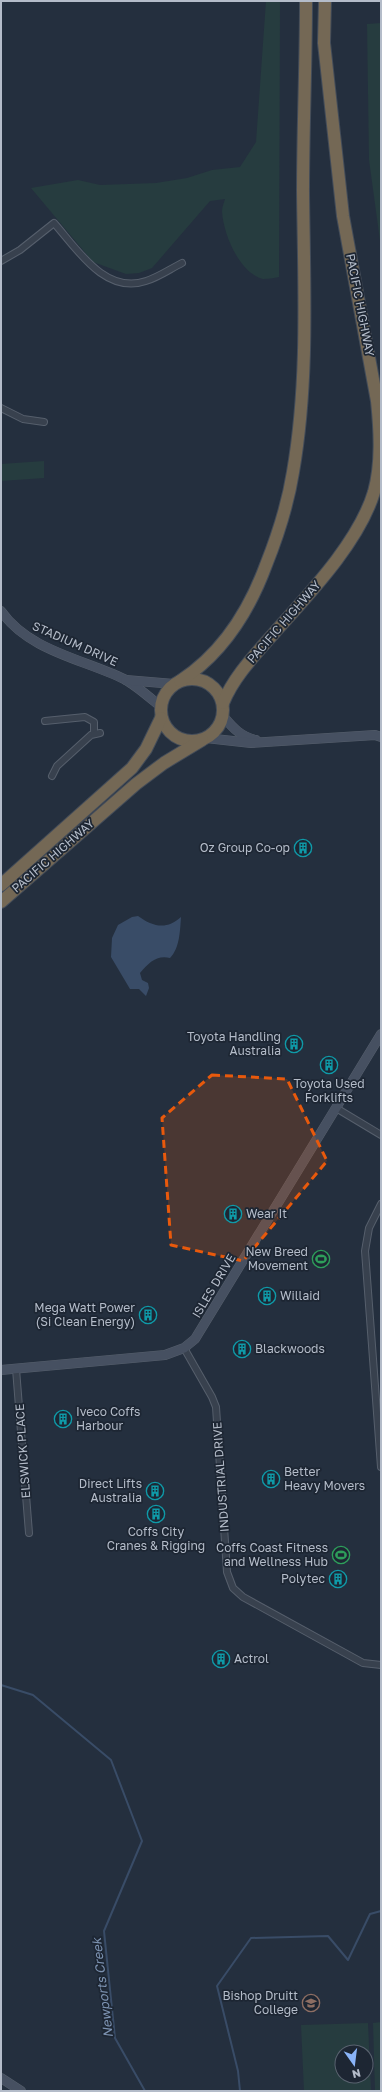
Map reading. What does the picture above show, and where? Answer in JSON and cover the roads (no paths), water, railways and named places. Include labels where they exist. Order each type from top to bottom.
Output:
[{"type":"highway","points":[[177,683],[191,679],[202,680],[211,685],[219,693],[223,703],[223,716],[220,726],[213,734],[194,742],[173,736],[166,728],[161,713],[163,697],[177,683],[197,670],[209,658],[233,630],[251,603],[275,541],[293,473],[301,412],[303,374],[306,1]]},
{"type":"highway","name":"PACIFIC HIGHWAY","points":[[223,703],[230,687],[247,664],[330,570],[361,522],[374,492],[379,459],[380,424],[377,401],[343,216],[324,43],[326,1]]},
{"type":"highway","name":"PACIFIC HIGHWAY","points":[[1,885],[132,768],[146,749],[161,713]]},
{"type":"highway","name":"PACIFIC HIGHWAY","points":[[1,902],[136,784],[164,764],[204,739]]},
{"type":"street","points":[[1,261],[20,250],[54,223],[92,267],[112,280],[127,284],[145,282],[182,263]]},
{"type":"street","points":[[1,408],[24,419],[44,422]]},
{"type":"street","name":"STADIUM DRIVE","points":[[1,611],[18,630],[30,638],[125,680],[161,713]]},
{"type":"street","name":"STADIUM DRIVE","points":[[125,680],[177,683]]},
{"type":"street","points":[[223,716],[235,730],[244,736],[266,741]]},
{"type":"street","points":[[45,721],[85,717],[94,722],[97,734],[57,766],[52,776]]},
{"type":"street","points":[[204,739],[242,742],[375,734],[381,737]]},
{"type":"street","name":"ISLES DRIVE","points":[[1,1370],[159,1356],[184,1348],[195,1339],[381,1034]]},
{"type":"street","points":[[336,1108],[381,1135]]},
{"type":"street","points":[[381,1204],[369,1228],[365,1251],[381,1467]]},
{"type":"street","name":"INDUSTRIAL DRIVE","points":[[184,1348],[212,1397],[216,1407],[227,1572],[233,1588],[243,1597],[331,1647],[363,1663],[381,1665]]},
{"type":"street","name":"ELSWICK PLACE","points":[[16,1369],[29,1533]]},
{"type":"street","points":[[1,2078],[21,2091]]},
{"type":"water","points":[[138,916],[149,923],[160,926],[170,924],[181,917],[178,944],[173,954],[170,958],[165,957],[153,961],[140,973],[142,980],[148,983],[149,988],[146,996],[139,989],[130,989],[111,957],[112,938],[118,925],[132,917]]},
{"type":"waterway","name":"Newports Creek","points":[[1,1685],[33,1695],[111,1760],[142,1841],[104,1931],[115,2038],[145,2091]]},
{"type":"waterway","name":"Newports Creek","points":[[240,2091],[238,2071],[217,1986],[251,1938],[328,1936],[348,1960],[370,1914],[381,1911]]},
{"type":"place","name":"Oz Group Co-op","points":[[303,848]]},
{"type":"place","name":"Toyota Handling Australia","points":[[294,1044]]},
{"type":"place","name":"Toyota Used Forklifts","points":[[329,1065]]},
{"type":"place","name":"Wear It","points":[[233,1214]]},
{"type":"place","name":"New Breed Movement","points":[[321,1259]]},
{"type":"place","name":"Willaid","points":[[267,1296]]},
{"type":"place","name":"Mega Watt Power (Si Clean Energy)","points":[[148,1315]]},
{"type":"place","name":"Blackwoods","points":[[242,1349]]},
{"type":"place","name":"Iveco Coffs Harbour","points":[[63,1419]]},
{"type":"place","name":"Better Heavy Movers","points":[[271,1479]]},
{"type":"place","name":"Direct Lifts Australia","points":[[155,1491]]},
{"type":"place","name":"Coffs City Cranes & Rigging","points":[[156,1514]]},
{"type":"place","name":"Coffs Coast Fitness and Wellness Hub","points":[[341,1555]]},
{"type":"place","name":"Polytec","points":[[338,1579]]},
{"type":"place","name":"Actrol","points":[[221,1659]]},
{"type":"place","name":"Bishop Druitt College","points":[[311,2003]]}]
